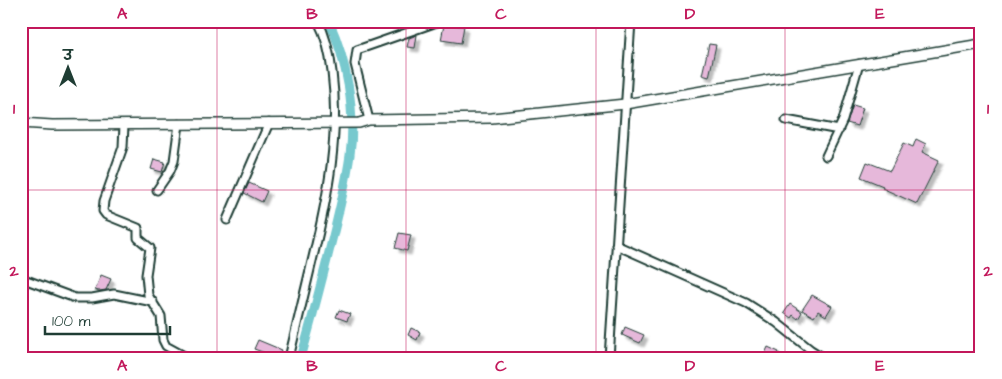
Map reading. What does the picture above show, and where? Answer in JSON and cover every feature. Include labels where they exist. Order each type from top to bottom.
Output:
[{"type":"street","points":[[289,358],[320,229],[333,162],[334,87],[329,48],[318,21]]},
{"type":"street","points":[[369,120],[355,64],[357,50],[440,21]]},
{"type":"street","points":[[609,358],[631,21]]},
{"type":"street","points":[[21,123],[52,125],[359,123],[369,120],[492,118],[625,104],[981,44]]},
{"type":"street","points":[[826,156],[839,130],[859,64]]},
{"type":"street","points":[[786,120],[839,130]]},
{"type":"street","points":[[227,220],[268,123]]},
{"type":"street","points":[[124,124],[123,147],[102,207],[106,214],[138,228],[138,238],[150,248],[146,289],[163,321],[163,340],[166,346],[188,358]]},
{"type":"street","points":[[157,190],[174,162],[179,124]]},
{"type":"street","points":[[616,245],[746,303],[776,322],[824,358]]},
{"type":"street","points":[[21,278],[75,298],[92,298],[114,294],[152,302]]},
{"type":"building","points":[[444,25],[464,26],[461,43],[441,40]]},
{"type":"building","points":[[417,35],[415,48],[407,47],[409,38]]},
{"type":"building","points":[[709,44],[716,45],[709,77],[702,75]]},
{"type":"building","points":[[853,105],[863,108],[857,126],[847,123]]},
{"type":"building","points":[[916,139],[926,144],[922,152],[939,160],[917,204],[861,177],[867,162],[890,171],[904,143],[913,147]]},
{"type":"building","points":[[154,159],[165,162],[162,172],[151,169]]},
{"type":"building","points":[[249,183],[267,191],[262,202],[244,193]]},
{"type":"building","points":[[399,233],[411,235],[407,251],[395,248]]},
{"type":"building","points":[[101,275],[111,279],[106,290],[95,290]]},
{"type":"building","points":[[812,295],[832,306],[826,316],[818,311],[814,317],[802,310]]},
{"type":"building","points":[[790,304],[802,312],[798,319],[793,315],[791,318],[784,313]]},
{"type":"building","points":[[339,310],[350,314],[347,321],[336,317]]},
{"type":"building","points":[[625,327],[644,335],[640,343],[622,335]]},
{"type":"building","points":[[411,328],[420,332],[417,340],[408,335]]},
{"type":"building","points":[[258,340],[282,350],[279,358],[254,349]]},
{"type":"building","points":[[768,347],[779,352],[776,358],[763,358]]},
{"type":"waterway","points":[[301,358],[340,208],[352,138],[351,104],[345,69],[329,21]]}]
